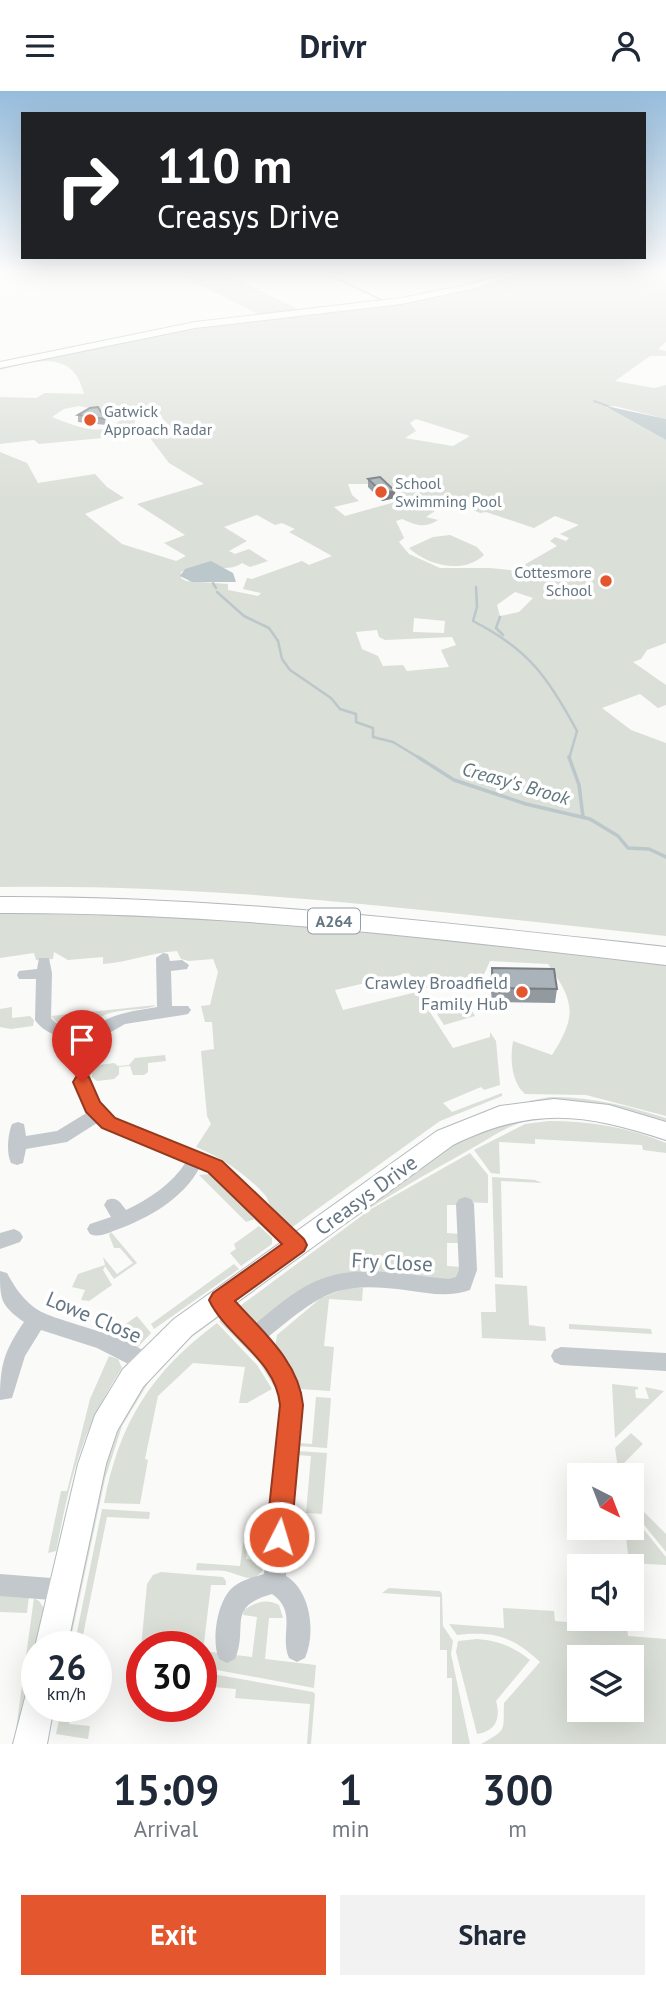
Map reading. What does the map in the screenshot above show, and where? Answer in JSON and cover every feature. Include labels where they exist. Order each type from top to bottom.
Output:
[{"type":"highway","name":"A264","points":[[0,892],[100,892],[251,900],[666,941]]},
{"type":"highway","name":"A264","points":[[0,905],[132,906],[271,916],[666,956]]},
{"type":"street","points":[[0,365],[87,347]]},
{"type":"street","points":[[165,1012],[163,962],[182,965]]},
{"type":"street","points":[[24,975],[45,968],[44,1020],[51,1027],[87,1041]]},
{"type":"street","points":[[183,1010],[121,1020],[101,1029],[87,1041],[84,1048],[82,1082],[98,1114],[108,1123],[197,1158],[223,1173],[296,1245]]},
{"type":"street","name":"Creasys Drive","points":[[55,1631],[100,1438],[123,1393],[146,1364],[183,1327],[445,1138],[500,1114],[543,1107],[577,1108],[621,1116],[666,1131]]},
{"type":"street","points":[[18,1144],[61,1137],[98,1114]]},
{"type":"street","points":[[96,1229],[118,1212],[184,1180],[197,1158]]},
{"type":"street","name":"Fry Close","points":[[254,1336],[314,1292],[339,1282],[359,1280],[449,1287],[463,1284],[468,1270],[465,1204]]},
{"type":"street","name":"Lowe Close","points":[[0,1279],[14,1301],[37,1320],[115,1345],[146,1364]]},
{"type":"street","points":[[220,1300],[254,1336],[282,1372],[291,1397],[274,1582]]},
{"type":"street","points":[[9,1392],[13,1357],[19,1343],[37,1320]]},
{"type":"street","points":[[561,1356],[666,1362]]},
{"type":"street","points":[[227,1651],[234,1601],[242,1593],[274,1582],[281,1585],[297,1601],[297,1650]]},
{"type":"street","points":[[0,1585],[64,1590]]},
{"type":"street","points":[[30,1744],[35,1722]]},
{"type":"shaded area","points":[[93,347],[660,347],[658,349],[666,351],[666,356],[650,356],[615,381],[654,388],[666,385],[666,419],[615,406],[606,407],[666,440],[666,643],[647,650],[641,659],[633,662],[666,685],[666,705],[658,708],[640,694],[602,708],[631,730],[666,743],[666,936],[333,901],[167,890],[0,887],[0,452],[27,463],[38,483],[95,474],[107,487],[124,498],[85,514],[122,544],[176,561],[186,556],[164,543],[185,535],[137,504],[204,484],[169,463],[147,434],[170,426],[161,417],[135,418],[134,435],[39,444],[34,440],[0,444],[0,397],[36,398],[45,393],[84,394],[79,379],[71,369],[61,364],[50,361],[0,370],[0,367]],"holes":[[[79,406],[120,414],[122,418],[107,428],[88,429],[52,417],[64,409]],[[416,419],[470,436],[453,446],[405,438],[416,431],[410,423]],[[348,484],[367,484],[395,502],[345,516],[334,507],[359,501],[352,495]],[[442,504],[457,508],[462,505],[480,513],[486,512],[534,528],[555,516],[579,525],[560,534],[569,538],[566,541],[555,537],[550,541],[557,546],[524,565],[532,569],[528,572],[490,568],[440,568],[409,554],[399,542],[404,538],[396,521],[402,519],[424,525],[438,520],[426,517],[435,511],[430,509]],[[257,515],[275,525],[282,523],[295,529],[289,532],[332,556],[309,565],[302,561],[252,579],[247,578],[243,589],[261,593],[258,596],[228,590],[228,584],[186,581],[181,578],[181,572],[196,567],[228,568],[242,563],[250,567],[268,561],[249,549],[235,554],[229,551],[247,541],[224,527]],[[515,592],[533,598],[519,612],[500,616],[497,605]],[[414,618],[445,621],[444,633],[413,632]],[[377,630],[379,637],[385,640],[452,637],[456,645],[441,650],[449,667],[407,671],[403,665],[383,666],[378,656],[362,649],[356,632]]]},
{"type":"shaded area","points":[[606,406],[666,419],[666,440],[610,409]]},
{"type":"shaded area","points":[[450,535],[477,547],[484,555],[466,565],[445,565],[425,559],[409,548],[433,537]]},
{"type":"shaded area","points":[[211,561],[233,573],[236,582],[192,582],[180,576],[185,569]]},
{"type":"shaded area","points":[[48,910],[269,921],[666,961],[666,1116],[586,1095],[525,1094],[520,1089],[513,1069],[513,1041],[552,1055],[569,1019],[568,999],[548,964],[490,961],[480,983],[452,980],[440,988],[418,985],[409,973],[335,990],[343,1010],[417,992],[453,1048],[490,1037],[490,1032],[496,1041],[500,1085],[484,1090],[481,1087],[443,1103],[452,1112],[502,1093],[502,1096],[440,1121],[291,1228],[271,1206],[266,1196],[242,1173],[196,1147],[211,1124],[207,1116],[201,1051],[214,1049],[212,1022],[205,1022],[201,1006],[210,1005],[218,972],[213,959],[189,961],[181,959],[177,951],[103,964],[103,957],[68,960],[54,952],[53,959],[36,960],[34,953],[0,958],[0,911]]},
{"type":"shaded area","points":[[440,1003],[467,1003],[475,1016],[444,1025],[437,1014]]},
{"type":"shaded area","points":[[156,1005],[107,1014],[80,1030],[74,1029],[73,1025],[56,1022],[51,1016]]},
{"type":"shaded area","points":[[12,1007],[12,1018],[30,1016],[34,1020],[33,1026],[11,1029],[0,1027],[0,1009]]},
{"type":"shaded area","points":[[165,1055],[166,1061],[148,1063],[148,1072],[144,1075],[133,1075],[130,1066],[119,1067],[119,1074],[114,1079],[97,1081],[92,1077],[91,1066],[114,1063],[118,1066],[129,1065],[135,1058]]},
{"type":"shaded area","points":[[550,1097],[579,1098],[623,1106],[666,1118],[666,1124],[598,1104],[562,1100],[528,1101]]},
{"type":"shaded area","points":[[540,1116],[588,1117],[620,1122],[666,1137],[666,1141],[615,1124],[579,1118],[543,1118],[519,1123],[410,1184],[315,1246],[312,1243],[453,1142],[500,1123]]},
{"type":"shaded area","points":[[549,1121],[579,1122],[623,1129],[666,1143],[666,1153],[643,1150],[642,1145],[535,1139],[535,1144],[499,1142],[500,1174],[491,1173],[474,1150],[525,1124]]},
{"type":"shaded area","points":[[470,1153],[488,1175],[488,1203],[460,1202],[460,1205],[447,1205],[447,1233],[461,1234],[460,1243],[447,1243],[447,1266],[462,1267],[460,1275],[452,1280],[363,1274],[261,1322],[250,1319],[243,1313],[240,1306],[371,1209]]},
{"type":"shaded area","points":[[209,1174],[220,1181],[255,1219],[246,1222],[199,1175]]},
{"type":"shaded area","points":[[492,1177],[535,1180],[542,1183],[501,1181],[503,1278],[495,1277]]},
{"type":"shaded area","points":[[259,1226],[272,1238],[272,1244],[241,1266],[230,1253],[236,1249],[234,1244]]},
{"type":"shaded area","points":[[111,1232],[137,1263],[114,1279],[105,1266],[103,1270],[112,1285],[89,1301],[81,1300],[85,1290],[72,1287],[78,1274],[105,1265],[103,1257],[117,1274],[133,1263],[120,1248],[114,1248],[109,1235]]},
{"type":"shaded area","points":[[234,1264],[239,1269],[154,1329],[151,1324]]},
{"type":"shaded area","points":[[495,1284],[527,1286],[529,1325],[545,1327],[546,1341],[482,1338],[481,1312],[496,1312]]},
{"type":"shaded area","points":[[350,1287],[363,1288],[362,1301],[329,1299],[324,1346],[334,1347],[330,1391],[300,1389],[275,1347],[277,1335],[321,1298]]},
{"type":"shaded area","points":[[137,1316],[151,1333],[138,1347],[113,1333]]},
{"type":"shaded area","points":[[214,1317],[219,1317],[185,1342],[151,1378],[122,1426],[105,1479],[72,1631],[68,1631],[108,1448],[126,1407],[168,1351]]},
{"type":"shaded area","points":[[223,1318],[248,1337],[282,1387],[275,1388],[259,1362],[219,1321]]},
{"type":"shaded area","points":[[217,1323],[257,1365],[272,1389],[247,1403],[239,1403],[245,1367],[193,1363],[158,1396],[145,1459],[148,1460],[140,1504],[104,1503],[119,1448],[141,1401],[174,1361]]},
{"type":"shaded area","points":[[569,1324],[651,1329],[652,1334],[569,1329]]},
{"type":"shaded area","points":[[109,1356],[118,1359],[122,1368],[87,1435],[72,1478],[56,1551],[48,1553],[61,1491],[67,1491],[90,1399]]},
{"type":"shaded area","points":[[612,1384],[638,1387],[635,1390],[636,1398],[649,1399],[645,1387],[664,1391],[615,1438]]},
{"type":"shaded area","points":[[316,1397],[331,1398],[327,1448],[297,1446],[298,1443],[312,1444]]},
{"type":"shaded area","points":[[631,1433],[643,1444],[624,1463],[617,1463],[615,1448]]},
{"type":"shaded area","points":[[297,1451],[327,1453],[322,1514],[306,1513],[311,1456],[296,1455]]},
{"type":"shaded area","points":[[102,1509],[150,1512],[149,1519],[107,1517],[84,1631],[77,1631]]},
{"type":"shaded area","points":[[644,1512],[666,1534],[666,1552],[644,1525]]},
{"type":"shaded area","points":[[245,1527],[249,1527],[246,1559],[267,1561],[258,1575],[249,1578],[225,1571],[196,1570],[197,1563],[240,1566]]},
{"type":"shaded area","points":[[644,1530],[666,1557],[666,1565],[644,1564],[644,1554],[628,1554],[626,1540],[644,1540]]},
{"type":"shaded area","points":[[161,1572],[223,1577],[226,1585],[211,1585],[205,1631],[143,1631],[147,1584],[153,1575]]},
{"type":"shaded area","points":[[389,1588],[440,1591],[442,1594],[443,1626],[453,1641],[451,1654],[470,1744],[452,1744],[452,1678],[447,1678],[447,1650],[440,1650],[440,1597],[382,1593]]},
{"type":"shaded area","points":[[0,1594],[29,1596],[27,1613],[0,1612]]},
{"type":"shaded area","points":[[34,1598],[47,1613],[42,1631],[29,1631]]},
{"type":"shaded area","points":[[261,1602],[279,1605],[283,1618],[269,1618],[265,1659],[316,1665],[314,1688],[217,1670],[217,1653],[252,1657],[257,1617],[243,1615],[244,1610]]},
{"type":"shaded area","points":[[503,1608],[554,1611],[555,1621],[567,1622],[567,1631],[627,1631],[628,1636],[666,1639],[666,1744],[481,1744],[500,1732],[504,1703],[540,1662],[520,1646],[502,1637],[482,1634],[457,1635],[449,1624],[504,1628]]},
{"type":"shaded area","points":[[477,1639],[505,1645],[530,1660],[496,1701],[498,1713],[493,1727],[477,1734],[456,1652],[458,1641]]},
{"type":"shaded area","points":[[217,1675],[313,1692],[311,1744],[307,1744],[310,1704],[235,1698],[236,1689],[217,1687]]},
{"type":"shaded area","points":[[21,1693],[21,1722],[25,1722],[20,1744],[14,1744]]},
{"type":"shaded area","points":[[59,1722],[90,1726],[88,1739],[56,1734]]},
{"type":"building","points":[[98,407],[105,419],[78,415],[90,408]]},
{"type":"building","points":[[380,477],[395,491],[383,493],[368,479]]},
{"type":"building","points":[[492,968],[554,969],[557,989],[493,988]]},
{"type":"waterway","points":[[594,401],[608,406]]},
{"type":"waterway","points":[[213,583],[216,588]]},
{"type":"waterway","points":[[476,587],[477,607],[473,621],[508,642],[535,666],[577,731],[569,758]]},
{"type":"waterway","name":"Creasy's Brook","points":[[217,592],[244,616],[269,628],[278,641],[282,659],[290,670],[331,698],[340,709],[356,714],[356,722],[373,728],[373,737],[393,742],[421,759]]},
{"type":"waterway","points":[[500,617],[496,628],[503,635]]},
{"type":"waterway","name":"Creasy's Brook","points":[[418,757],[454,780],[526,804],[590,819],[618,836],[628,848],[649,849],[666,857]]},
{"type":"waterway","points":[[569,758],[579,785],[583,817]]},
{"type":"place","name":"Gatwick Approach Radar","points":[[90,420]]},
{"type":"place","name":"School Swimming Pool","points":[[381,492]]},
{"type":"place","name":"Cottesmore School","points":[[606,581]]},
{"type":"place","name":"Crawley Broadfield Family Hub","points":[[522,992]]},
{"type":"route","points":[[82,1082],[93,1107],[108,1123],[215,1166],[296,1245],[220,1300],[274,1360],[290,1390],[291,1405],[279,1537]]}]
